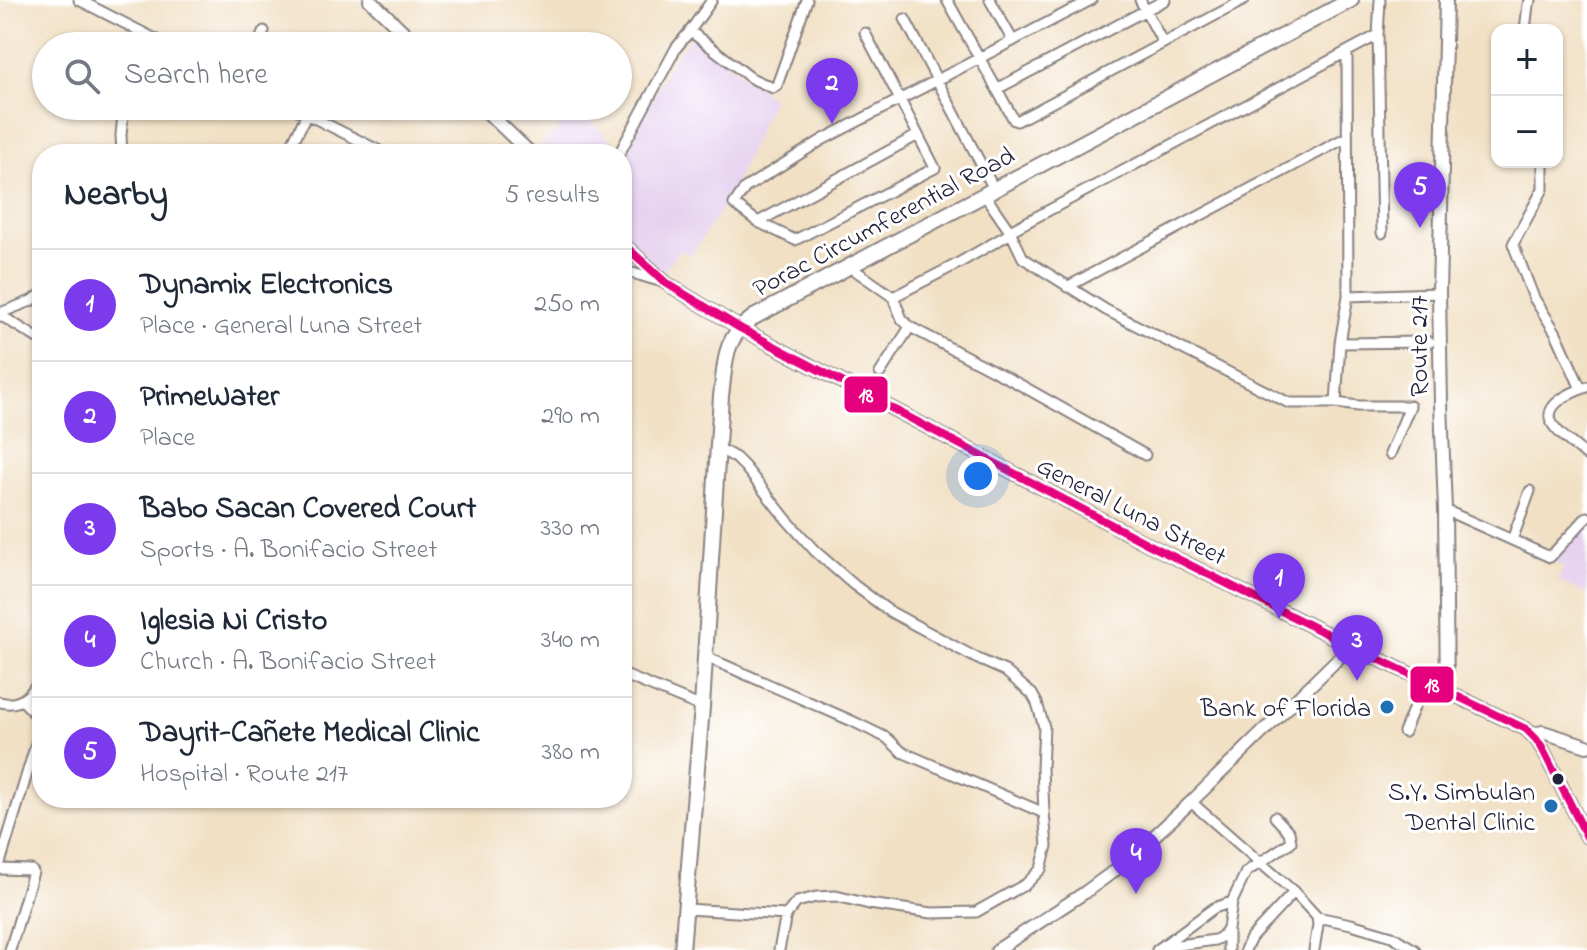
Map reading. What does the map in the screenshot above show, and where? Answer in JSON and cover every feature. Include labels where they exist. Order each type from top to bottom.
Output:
[{"type":"main road","points":[[370,0],[403,32]]},
{"type":"main road","name":"Porac Circumferential Road","points":[[682,950],[702,707],[721,396],[731,339],[754,317],[1351,0]]},
{"type":"main road","name":"Route 217","points":[[1446,0],[1439,293],[1447,691]]},
{"type":"main road","points":[[496,120],[521,144]]},
{"type":"main road","name":"General Luna Street","points":[[632,252],[666,283],[740,328],[1148,544],[1351,646],[1510,720],[1532,734],[1542,748],[1587,837]]},
{"type":"main road","points":[[1532,734],[1543,732],[1587,746]]},
{"type":"street","points":[[79,0],[135,32]]},
{"type":"street","points":[[624,144],[676,48],[712,0]]},
{"type":"street","points":[[690,31],[751,78],[773,88],[777,85],[807,0]]},
{"type":"street","points":[[947,0],[1017,121],[1244,0]]},
{"type":"street","points":[[990,0],[1013,41]]},
{"type":"street","points":[[865,33],[900,99],[935,168],[795,240],[758,222],[734,204],[745,188],[822,140],[900,99],[1013,41],[1091,0]]},
{"type":"street","points":[[1140,0],[1163,43]]},
{"type":"street","points":[[997,89],[1165,0]]},
{"type":"street","points":[[1380,0],[1382,233]]},
{"type":"street","points":[[1526,24],[1531,0]]},
{"type":"street","points":[[905,19],[938,80],[1023,258],[1106,310],[1289,403],[1410,406],[1390,454]]},
{"type":"street","points":[[893,297],[1378,35]]},
{"type":"street","points":[[1336,403],[1340,343],[1348,296],[1347,52]]},
{"type":"street","points":[[121,144],[123,120]]},
{"type":"street","points":[[292,144],[304,120]]},
{"type":"street","points":[[319,120],[365,144]]},
{"type":"street","points":[[758,222],[918,135]]},
{"type":"street","points":[[1067,287],[1347,137]]},
{"type":"street","points":[[1543,168],[1543,189],[1513,244],[1534,298],[1584,388],[1560,400],[1551,410],[1550,420],[1554,428],[1587,456]]},
{"type":"street","points":[[849,266],[893,297],[902,319],[910,327],[1145,455]]},
{"type":"street","points":[[632,273],[666,283]]},
{"type":"street","points":[[1348,296],[1439,293]]},
{"type":"street","points":[[0,314],[32,300]]},
{"type":"street","points":[[0,314],[32,335]]},
{"type":"street","points":[[880,373],[910,327]]},
{"type":"street","points":[[1340,343],[1430,342]]},
{"type":"street","points":[[718,448],[745,467],[815,551],[854,585],[889,611],[1005,671],[1032,694],[1044,727],[1042,768],[1047,846],[1041,869],[1026,884],[976,912],[932,913],[836,896],[797,902],[786,915],[779,950]]},
{"type":"street","points":[[1512,540],[1530,491]]},
{"type":"street","points":[[1445,510],[1550,557],[1587,517]]},
{"type":"street","points":[[997,950],[1125,863],[1351,646]]},
{"type":"street","points":[[704,656],[887,738],[902,752],[1044,813]]},
{"type":"street","points":[[632,678],[702,707]]},
{"type":"street","points":[[1404,732],[1425,680]]},
{"type":"street","points":[[0,702],[7,704],[22,700],[32,690]]},
{"type":"street","points":[[22,700],[32,711]]},
{"type":"street","points":[[10,950],[33,872],[0,866],[32,758]]},
{"type":"street","points":[[1191,802],[1294,892],[1317,917],[1314,950]]},
{"type":"street","points":[[1228,950],[1232,902],[1246,872],[1291,842],[1289,832],[1275,817]]},
{"type":"street","points":[[1245,950],[1251,938],[1294,892]]},
{"type":"street","points":[[1159,949],[1197,918],[1232,902]]},
{"type":"street","points":[[686,909],[786,915]]},
{"type":"street","points":[[1317,917],[1392,936],[1415,950]]},
{"type":"street","points":[[1159,949],[1215,940],[1228,929]]},
{"type":"shaded area","points":[[692,36],[773,98],[728,199],[691,255],[679,250],[662,273],[632,244],[632,144],[628,144],[672,59]]},
{"type":"shaded area","points":[[566,120],[590,120],[614,144],[543,144]]},
{"type":"shaded area","points":[[1587,518],[1587,595],[1558,580],[1564,567],[1552,561]]},
{"type":"transit line","name":"18","points":[[632,252],[666,283],[740,328],[1148,544],[1526,729],[1542,748],[1587,837]]},
{"type":"place","name":"PrimeWater","points":[[832,124]]},
{"type":"place","name":"Dayrit-Cañete Medical Clinic","points":[[1420,228]]},
{"type":"place","name":"Dynamix Electronics","points":[[1279,619]]},
{"type":"place","name":"Babo Sacan Covered Court","points":[[1357,681]]},
{"type":"place","name":"Bank of Florida","points":[[1387,707]]},
{"type":"place","name":"S.Y. Simbulan Dental Clinic","points":[[1551,806]]},
{"type":"place","name":"Iglesia Ni Cristo","points":[[1136,894]]}]
